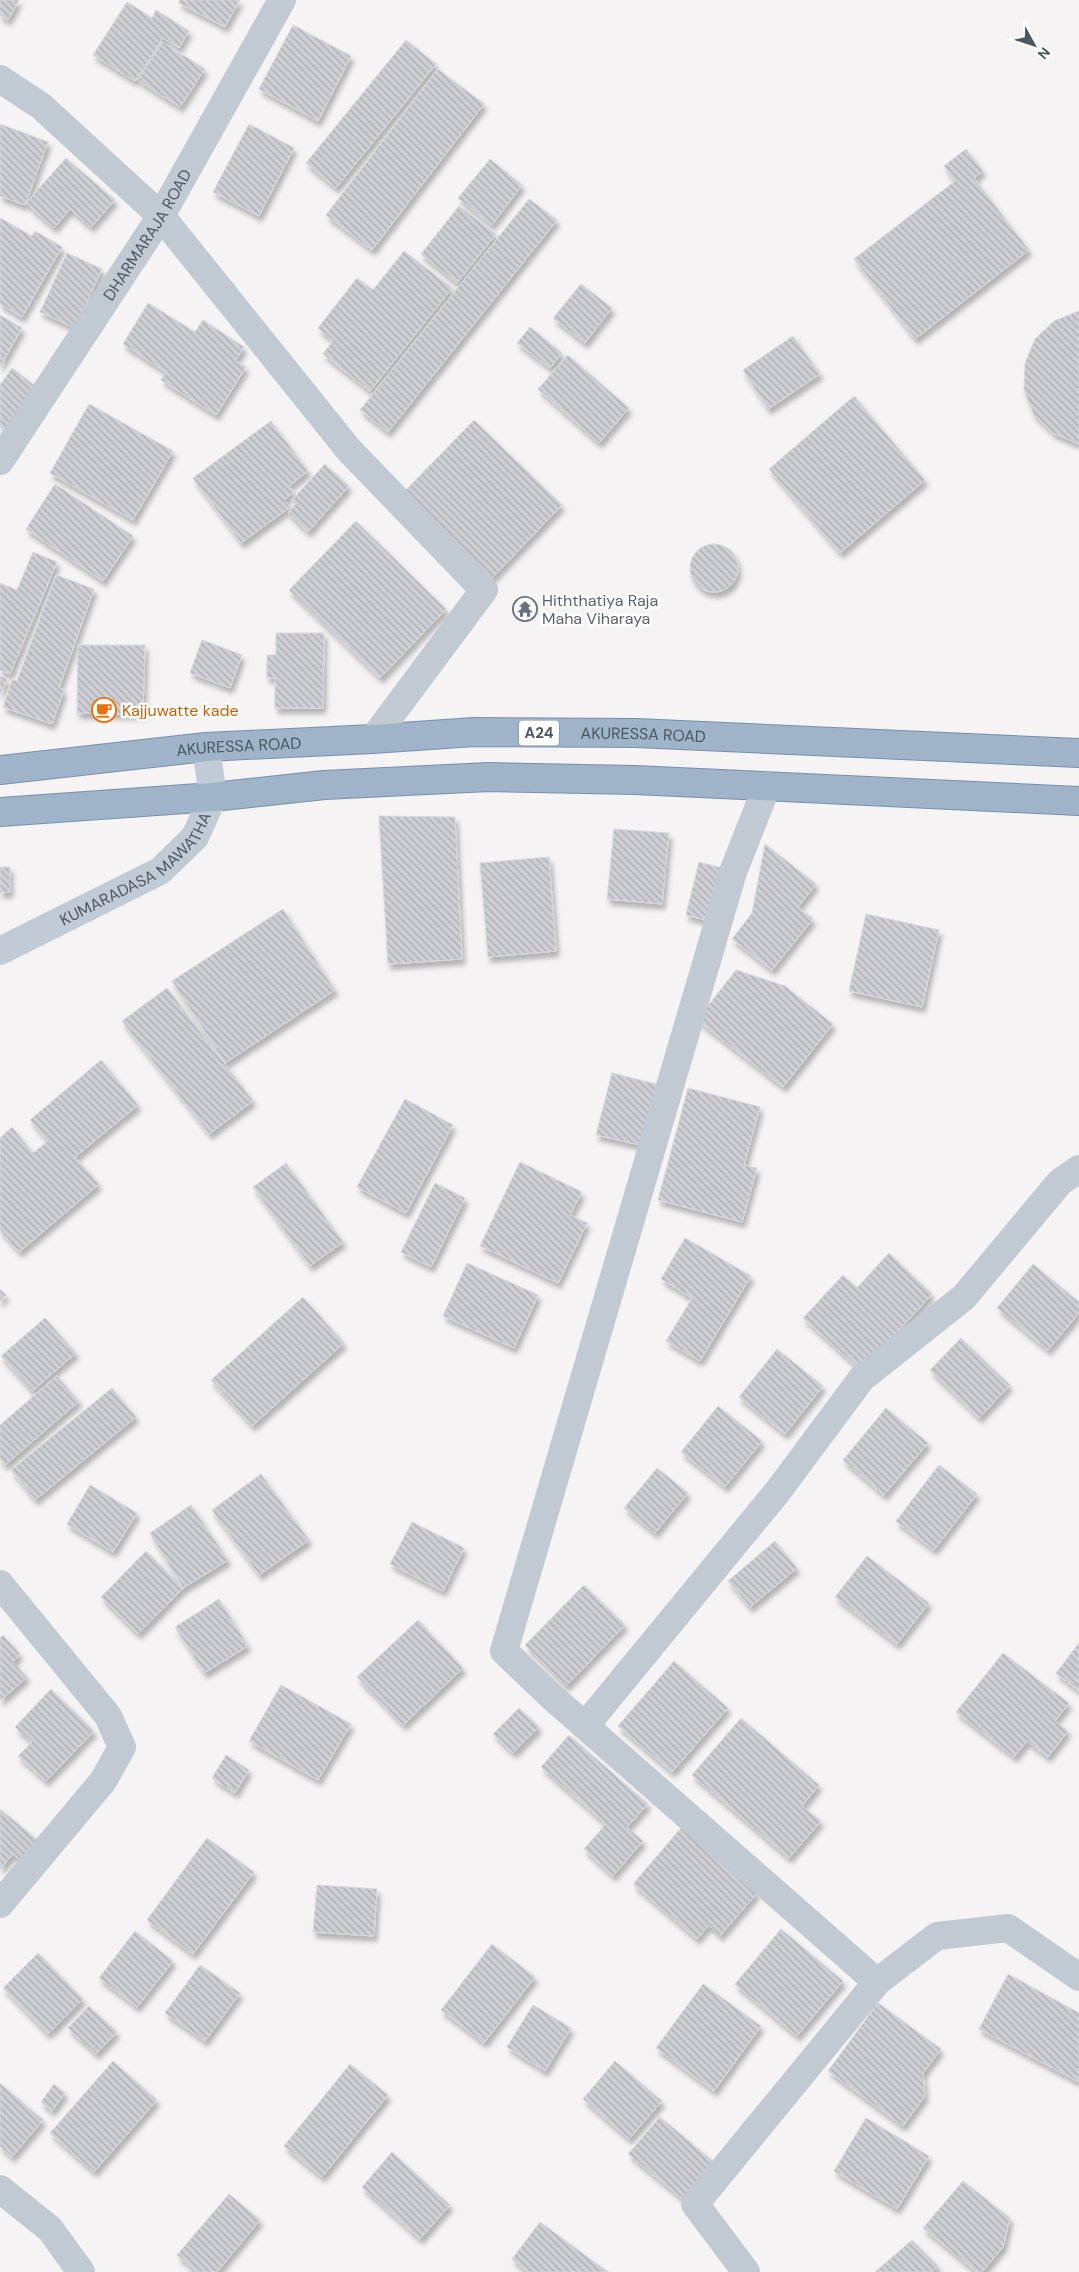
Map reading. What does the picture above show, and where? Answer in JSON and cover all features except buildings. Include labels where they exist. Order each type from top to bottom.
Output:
[{"type":"highway","name":"AKURESSA ROAD","points":[[0,770],[206,747],[474,732],[636,733],[1079,753]]},
{"type":"highway","points":[[0,812],[213,797],[324,785],[489,778],[635,780],[1079,801]]},
{"type":"main road","name":"KUMARADASA MAWATHA","points":[[0,951],[160,871],[195,837],[213,797],[206,747]]},
{"type":"street","name":"DHARMARAJA ROAD","points":[[0,461],[161,216],[282,0]]},
{"type":"street","points":[[0,79],[41,106],[161,216],[349,450],[484,590],[373,739]]},
{"type":"street","points":[[766,786],[733,872],[504,1651],[584,1726],[877,1982]]},
{"type":"street","points":[[584,1726],[778,1490],[862,1378],[964,1298],[1060,1182],[1079,1169]]},
{"type":"street","points":[[0,1584],[108,1716],[122,1747],[103,1781],[0,1904]]},
{"type":"street","points":[[746,2272],[695,2204],[877,1982],[937,1936],[1008,1928],[1079,1977]]},
{"type":"street","points":[[0,2189],[50,2230],[81,2272]]},
{"type":"place","name":"Hiththatiya Raja Maha Viharaya","points":[[525,609]]},
{"type":"place","name":"Kajjuwatte kade","points":[[104,710]]}]
